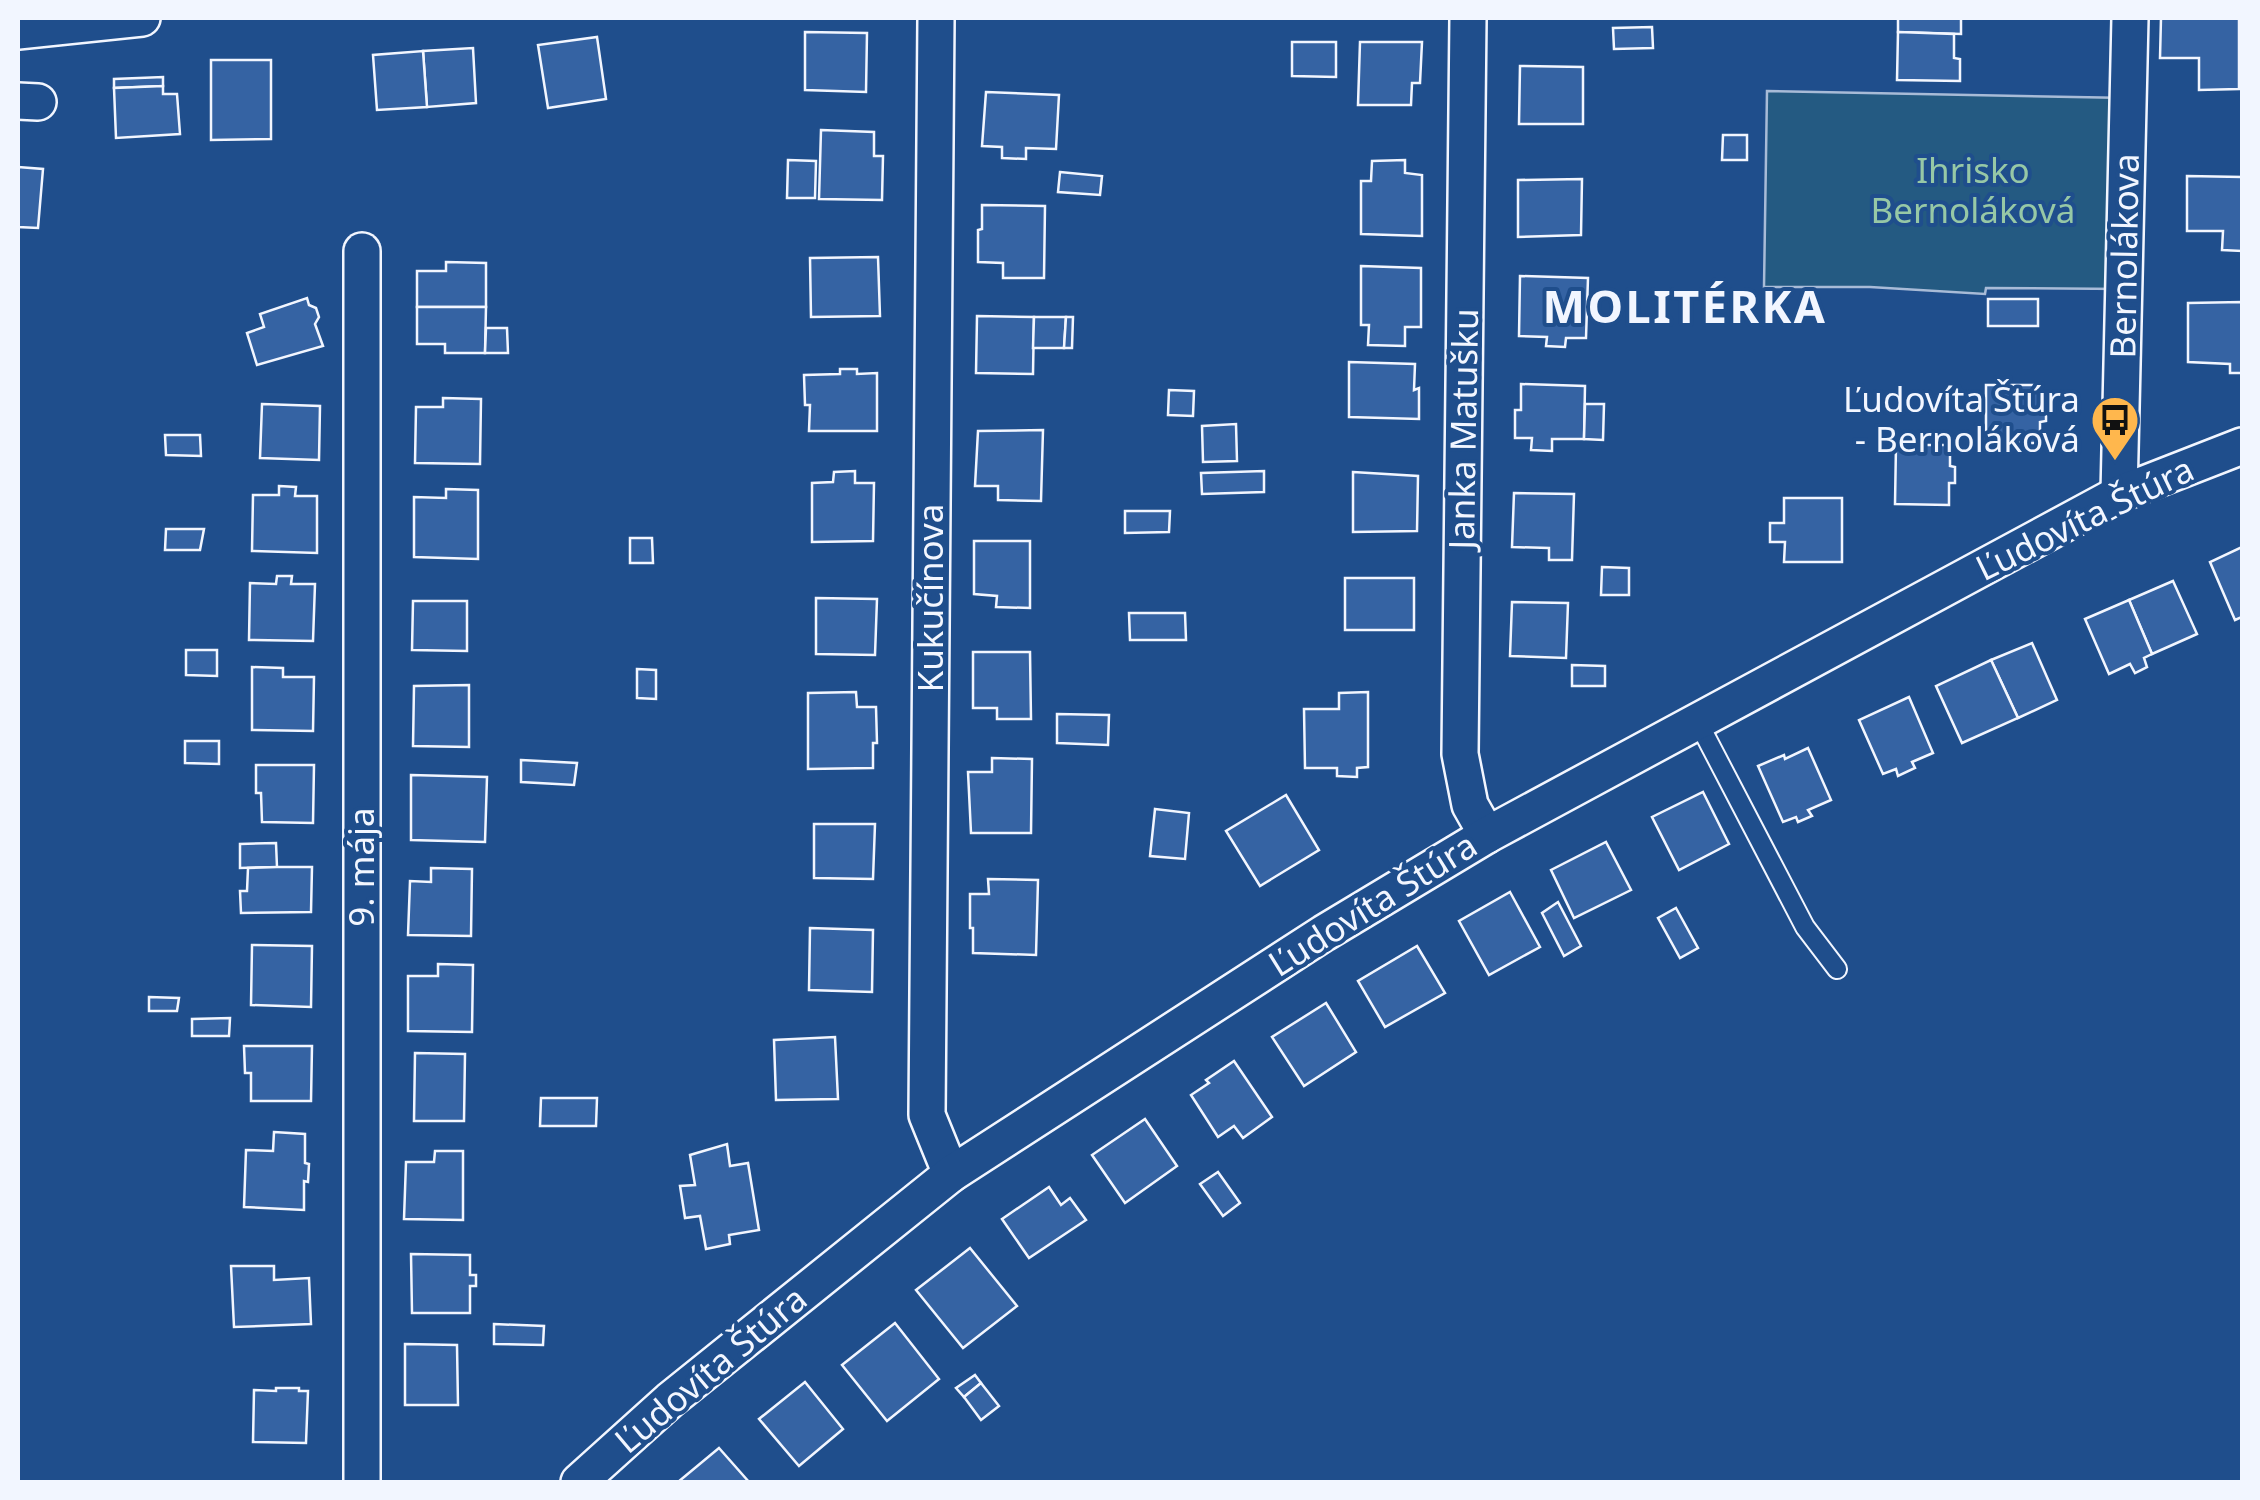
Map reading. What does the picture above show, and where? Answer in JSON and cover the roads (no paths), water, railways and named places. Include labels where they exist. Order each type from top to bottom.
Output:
[{"type":"street","points":[[18,31],[142,18]]},
{"type":"street","name":"Kukučínova","points":[[936,18],[926,1115],[951,1174]]},
{"type":"street","name":"Janka Matušku","points":[[1468,18],[1460,754],[1470,804],[1487,835]]},
{"type":"street","name":"Bernolákova","points":[[2119,494],[2130,18]]},
{"type":"street","name":"9. mája","points":[[362,251],[362,1482]]},
{"type":"street","name":"Ľudovíta Štúra","points":[[578,1482],[670,1400],[951,1174],[1324,932],[1487,835],[2119,494],[2242,446]]},
{"type":"lane","points":[[1698,722],[1806,927],[1838,968]]},
{"type":"place","name":"Ľudovíta Štúra - Bernoláková","points":[[2115,462]]},
{"type":"district","name":"MOLITÉRKA","points":[[1685,307]]},
{"type":"park label","name":"Ihrisko Bernoláková","points":[[1973,191]]}]
